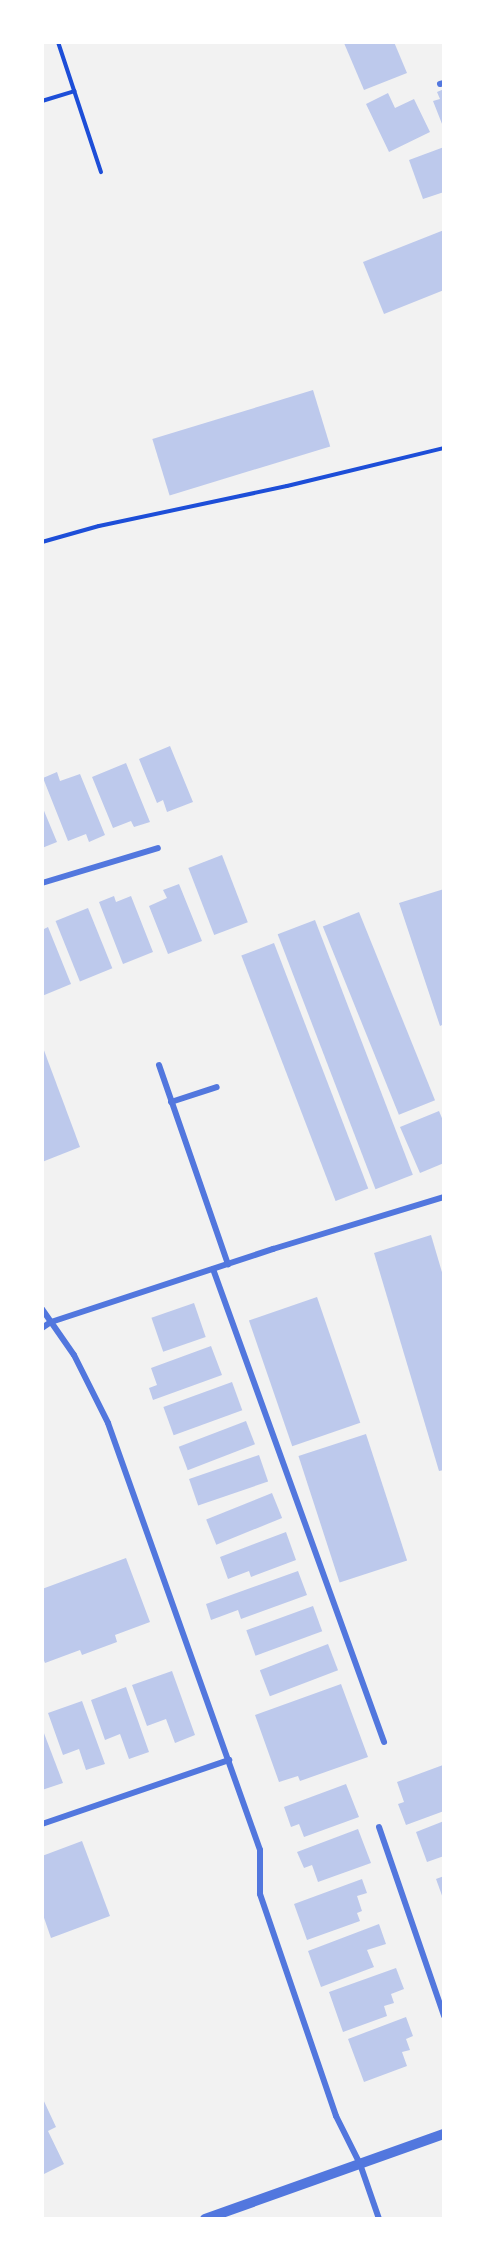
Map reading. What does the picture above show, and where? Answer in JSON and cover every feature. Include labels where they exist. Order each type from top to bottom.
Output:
[{"type":"street","points":[[42,883],[158,848]]},
{"type":"street","points":[[159,1065],[228,1264]]},
{"type":"street","points":[[171,1102],[217,1088]]},
{"type":"street","points":[[42,1328],[51,1322],[228,1264],[444,1197]]},
{"type":"street","points":[[213,1269],[384,1742]]},
{"type":"street","points":[[42,1310],[74,1355],[108,1423],[260,1850],[260,1894],[336,2116],[360,2164],[379,2219]]},
{"type":"street","points":[[42,1824],[229,1760]]},
{"type":"street","points":[[379,1827],[444,2016]]},
{"type":"street","points":[[205,2219],[444,2134]]},
{"type":"path","points":[[58,42],[100,172]]},
{"type":"path","points":[[42,101],[75,91]]},
{"type":"path","points":[[42,542],[99,526],[287,486],[444,448]]},
{"type":"building","points":[[394,42],[407,73],[364,90],[344,43]]},
{"type":"building","points":[[444,89],[444,129],[433,101],[440,99],[437,92]]},
{"type":"building","points":[[388,93],[395,108],[414,99],[430,132],[389,152],[366,104]]},
{"type":"building","points":[[444,147],[444,192],[423,199],[409,160]]},
{"type":"building","points":[[444,230],[444,290],[384,314],[363,262]]},
{"type":"building","points":[[313,390],[330,446],[170,496],[152,439]]},
{"type":"building","points":[[170,746],[193,802],[167,812],[163,800],[157,803],[139,759]]},
{"type":"building","points":[[126,763],[150,822],[134,827],[131,821],[113,828],[92,777]]},
{"type":"building","points":[[57,772],[60,781],[80,774],[105,835],[89,842],[86,834],[68,841],[43,778]]},
{"type":"building","points":[[42,806],[57,842],[42,848]]},
{"type":"building","points":[[222,855],[248,922],[214,935],[188,868]]},
{"type":"building","points":[[179,884],[202,941],[168,954],[149,906],[167,898],[163,890]]},
{"type":"building","points":[[444,889],[444,1024],[440,1026],[399,903]]},
{"type":"building","points":[[114,896],[116,902],[131,896],[153,952],[123,964],[99,902]]},
{"type":"building","points":[[88,908],[112,968],[80,981],[56,921]]},
{"type":"building","points":[[359,912],[435,1100],[399,1115],[323,927]]},
{"type":"building","points":[[315,920],[413,1175],[375,1189],[278,934]]},
{"type":"building","points":[[48,927],[71,984],[42,996],[42,930]]},
{"type":"building","points":[[274,943],[368,1189],[336,1201],[241,956]]},
{"type":"building","points":[[42,1045],[80,1147],[42,1162]]},
{"type":"building","points":[[439,1111],[444,1123],[444,1163],[420,1173],[400,1127]]},
{"type":"building","points":[[431,1235],[444,1279],[444,1470],[439,1471],[374,1253]]},
{"type":"building","points":[[317,1297],[360,1423],[292,1446],[249,1320]]},
{"type":"building","points":[[194,1303],[206,1337],[163,1352],[151,1318]]},
{"type":"building","points":[[211,1346],[222,1375],[153,1400],[149,1388],[157,1385],[151,1368]]},
{"type":"building","points":[[232,1382],[242,1410],[174,1435],[163,1407]]},
{"type":"building","points":[[246,1421],[255,1444],[188,1470],[179,1447]]},
{"type":"building","points":[[366,1434],[407,1560],[340,1582],[298,1456]]},
{"type":"building","points":[[259,1455],[268,1481],[198,1506],[189,1479]]},
{"type":"building","points":[[272,1493],[282,1518],[216,1545],[206,1520]]},
{"type":"building","points":[[286,1532],[296,1560],[251,1577],[249,1571],[228,1579],[220,1557]]},
{"type":"building","points":[[126,1558],[150,1622],[115,1635],[117,1642],[82,1655],[80,1650],[45,1663],[42,1656],[42,1589]]},
{"type":"building","points":[[298,1571],[307,1595],[241,1619],[238,1610],[211,1620],[206,1604]]},
{"type":"building","points":[[313,1606],[322,1631],[256,1656],[246,1630]]},
{"type":"building","points":[[328,1644],[338,1670],[270,1696],[260,1670]]},
{"type":"building","points":[[172,1671],[195,1735],[175,1743],[166,1719],[147,1726],[132,1685]]},
{"type":"building","points":[[341,1684],[368,1757],[300,1781],[298,1776],[279,1782],[255,1715]]},
{"type":"building","points":[[126,1687],[149,1752],[129,1759],[120,1734],[105,1740],[91,1700]]},
{"type":"building","points":[[82,1701],[105,1764],[86,1770],[79,1749],[63,1755],[48,1713]]},
{"type":"building","points":[[42,1728],[63,1783],[42,1790]]},
{"type":"building","points":[[443,1765],[444,1811],[406,1825],[398,1804],[404,1802],[397,1782]]},
{"type":"building","points":[[346,1784],[359,1817],[304,1837],[299,1824],[291,1827],[284,1807]]},
{"type":"building","points":[[444,1821],[444,1856],[427,1862],[416,1832]]},
{"type":"building","points":[[358,1829],[371,1863],[318,1882],[312,1865],[304,1868],[297,1852]]},
{"type":"building","points":[[82,1841],[110,1916],[51,1938],[42,1912],[42,1856]]},
{"type":"building","points":[[444,1876],[444,1901],[436,1879]]},
{"type":"building","points":[[362,1879],[367,1893],[357,1896],[362,1911],[357,1913],[360,1921],[307,1940],[294,1904]]},
{"type":"building","points":[[379,1924],[386,1944],[367,1950],[374,1967],[321,1987],[308,1951]]},
{"type":"building","points":[[396,1968],[404,1989],[391,1994],[394,2003],[384,2006],[387,2016],[343,2032],[329,1992]]},
{"type":"building","points":[[406,2017],[413,2036],[406,2039],[410,2050],[402,2052],[407,2066],[364,2082],[348,2039]]},
{"type":"building","points":[[42,2097],[56,2127],[48,2131],[64,2164],[42,2175]]}]
